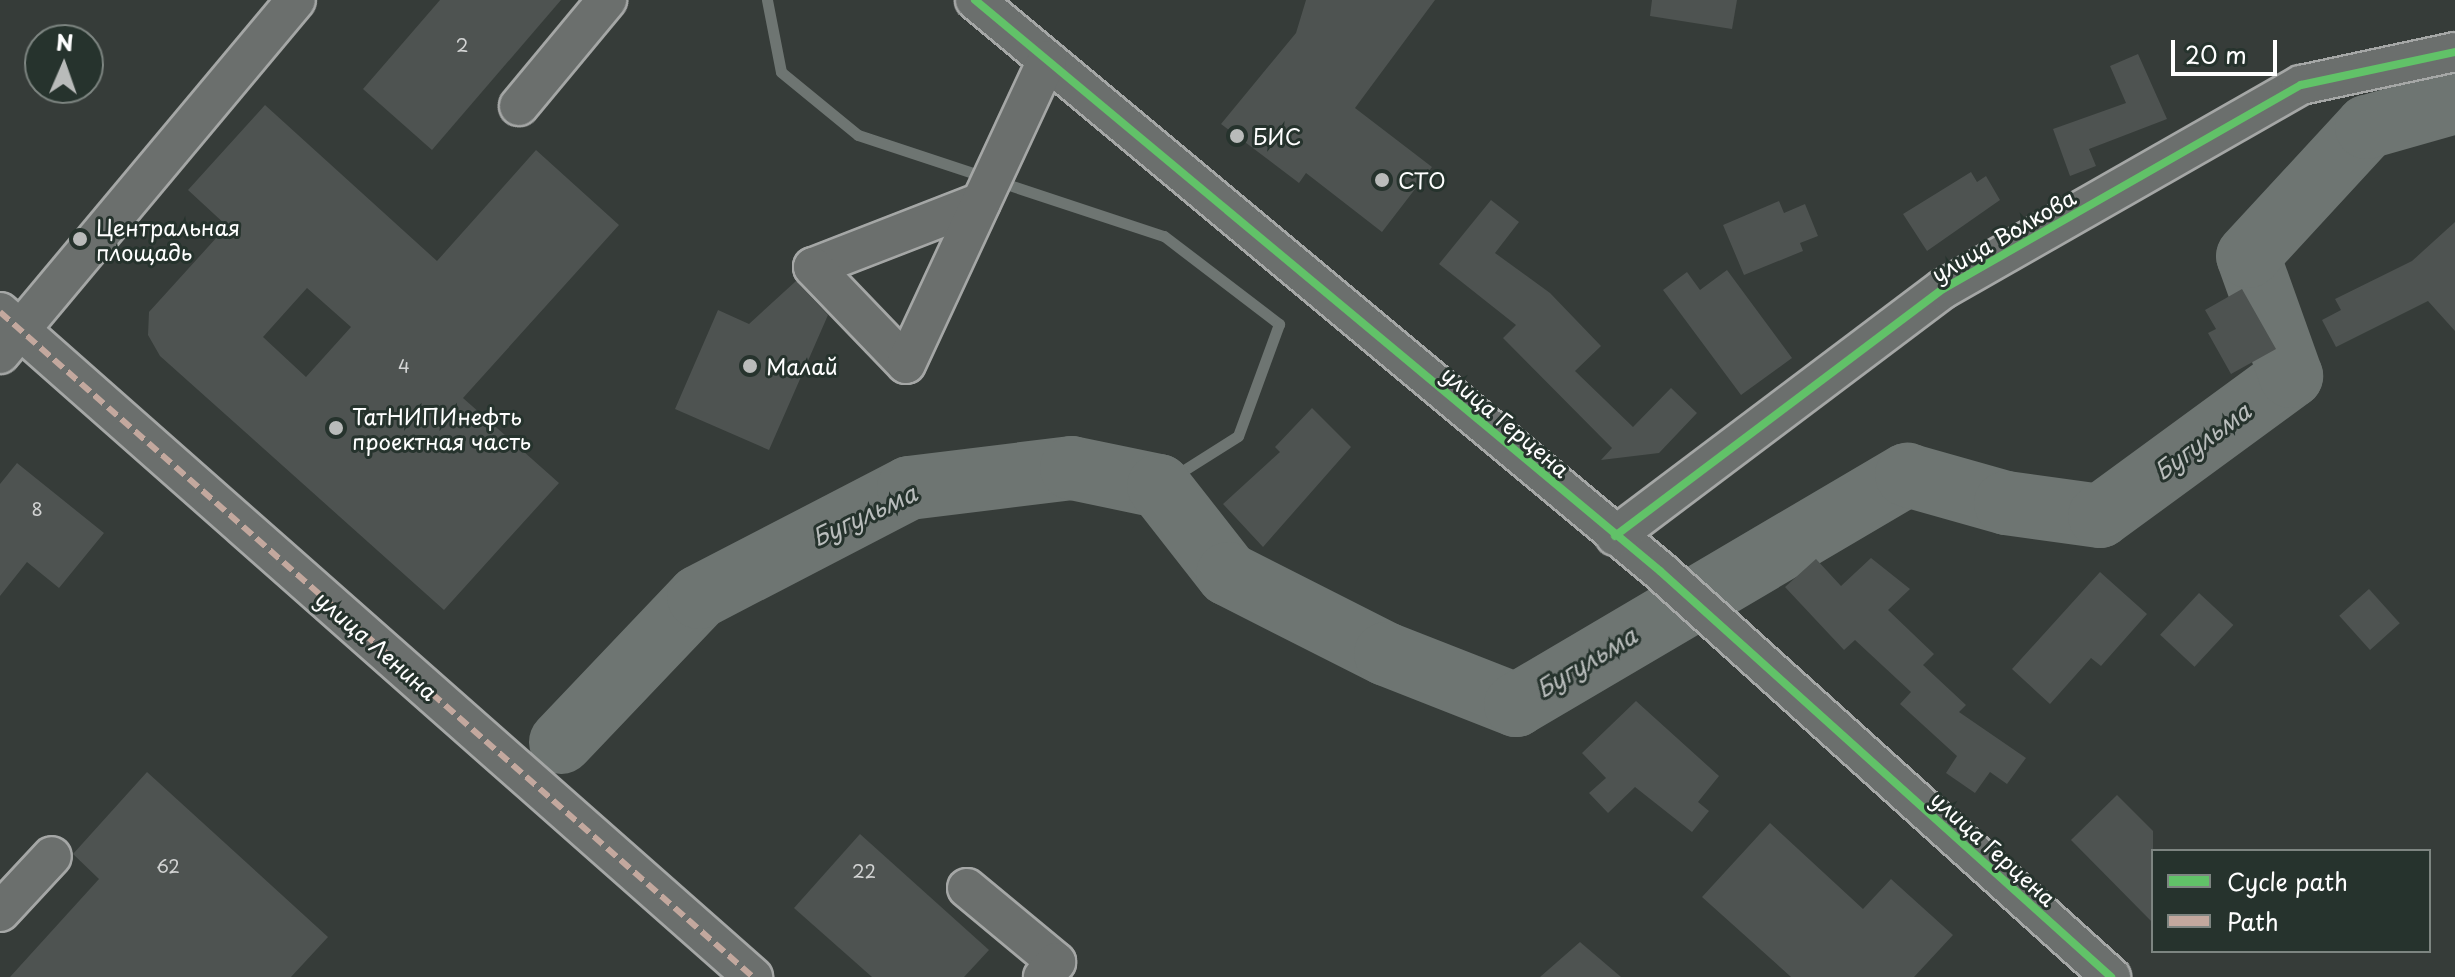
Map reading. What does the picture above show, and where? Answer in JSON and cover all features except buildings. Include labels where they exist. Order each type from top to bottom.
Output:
[{"type":"street","points":[[5,339],[296,0]]},
{"type":"street","points":[[519,106],[607,0]]},
{"type":"street","name":"улица Герцена","points":[[975,0],[1660,571],[2111,977]]},
{"type":"street","name":"улица Волкова","points":[[1615,536],[1943,289],[2301,85],[2455,52]]},
{"type":"street","points":[[981,202],[813,267],[906,364],[1047,60]]},
{"type":"street","name":"улица Ленина","points":[[5,339],[753,977]]},
{"type":"street","points":[[0,912],[52,856]]},
{"type":"street","points":[[967,888],[1056,962],[1043,977]]},
{"type":"waterway","points":[[767,0],[781,72],[858,135],[1164,236],[1279,324],[1238,436],[1159,486]]},
{"type":"waterway","name":"Бугульма","points":[[561,742],[699,597],[909,488],[1072,468],[1159,486],[1228,574],[1386,654],[1516,705],[1907,475],[2006,503],[2100,516],[2291,376],[2248,256],[2367,127],[2455,102]]},
{"type":"marked path","points":[[0,312],[753,977]]},
{"type":"cycle path","points":[[975,0],[1660,571],[2111,977]]},
{"type":"cycle path","points":[[1615,536],[1943,289],[2301,85],[2455,52]]},
{"type":"place","name":"БИС","points":[[1237,136]]},
{"type":"place","name":"СТО","points":[[1382,180]]},
{"type":"place","name":"Центральная площадь","points":[[80,239]]},
{"type":"place","name":"Малай","points":[[750,366]]},
{"type":"place","name":"ТатНИПИнефть проектная часть","points":[[336,428]]}]
